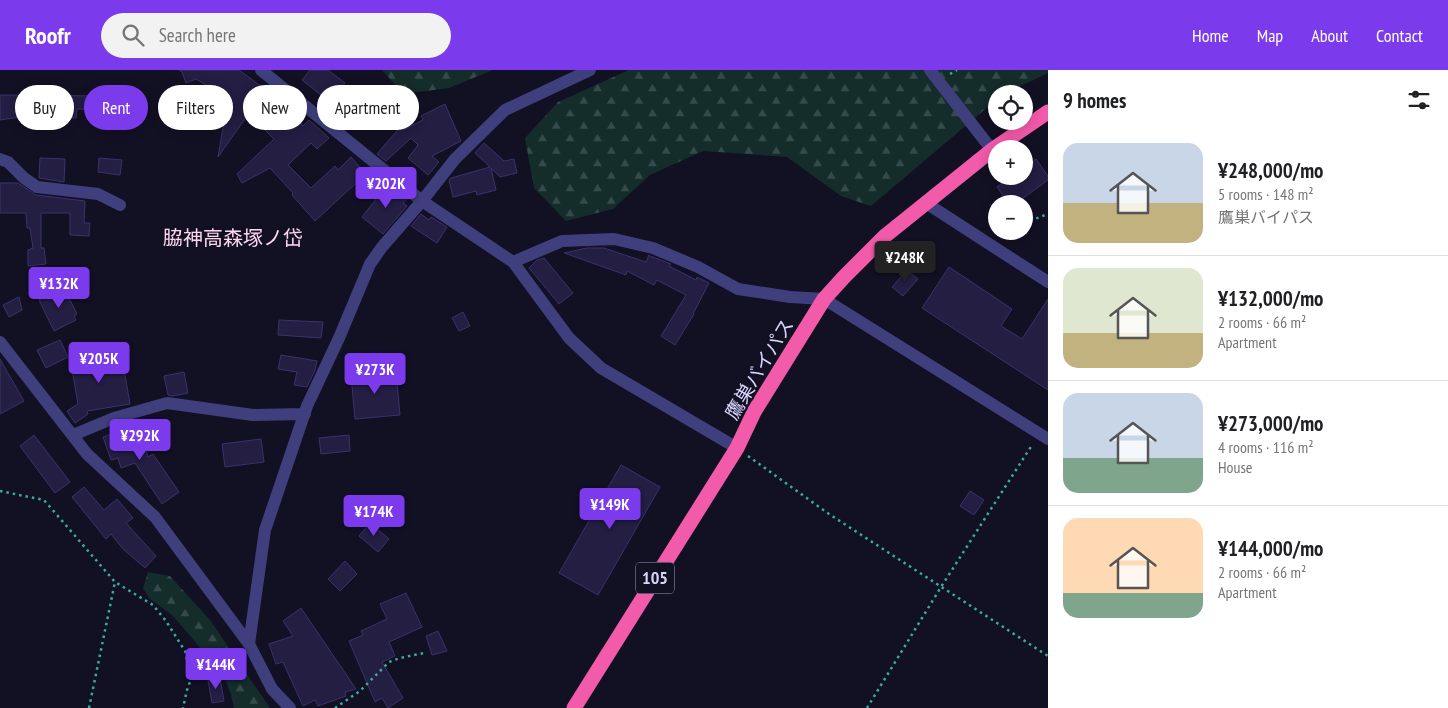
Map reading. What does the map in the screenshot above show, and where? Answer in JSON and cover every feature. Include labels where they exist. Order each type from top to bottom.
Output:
[{"type":"highway","name":"鷹巣バイパス","points":[[1007,140],[1048,112]]},
{"type":"highway","name":"鷹巣バイパス","points":[[574,708],[737,448],[754,412],[824,299],[885,236],[988,153]]},
{"type":"street","points":[[261,70],[422,201],[513,262],[569,338],[601,368],[737,448]]},
{"type":"street","points":[[249,644],[265,530],[304,414],[370,264],[455,159],[504,110],[590,70]]},
{"type":"street","points":[[930,70],[988,145]]},
{"type":"street","points":[[0,159],[8,162],[24,178],[37,186],[98,194],[120,205]]},
{"type":"street","points":[[926,203],[1048,282]]},
{"type":"street","points":[[513,262],[562,241],[614,239],[653,248],[698,267],[738,289],[790,298],[824,299],[1044,436]]},
{"type":"street","points":[[0,342],[87,454],[155,517],[249,644],[272,689],[290,708]]},
{"type":"street","points":[[73,436],[114,418],[167,403],[253,415],[304,414]]},
{"type":"path","points":[[1033,220],[1048,214]]},
{"type":"path","points":[[867,708],[941,587],[1044,436]]},
{"type":"path","points":[[737,448],[829,514],[1048,656]]},
{"type":"path","points":[[0,491],[44,500],[115,582],[152,605],[166,621],[185,651],[191,679],[184,708]]},
{"type":"path","points":[[89,708],[115,582]]},
{"type":"path","points":[[335,708],[360,691],[389,662],[424,653]]},
{"type":"green space","points":[[382,70],[493,70],[449,88],[419,92],[419,85],[395,85]]},
{"type":"green space","points":[[629,70],[1048,70],[1048,73],[1023,85],[988,85],[988,107],[871,206],[841,196],[787,157],[703,151],[650,175],[613,209],[566,221],[534,188],[525,138],[558,102]]},
{"type":"green space","points":[[148,572],[170,576],[210,620],[270,708],[234,708],[223,674],[172,615],[150,599],[143,588]]},
{"type":"building","points":[[179,70],[239,70],[259,85],[243,85],[243,122],[218,157],[223,130],[233,130],[233,85],[206,85],[196,79],[186,83],[182,72]]},
{"type":"building","points":[[310,70],[328,70],[345,83],[343,85],[317,85],[317,92],[302,80]]},
{"type":"building","points":[[0,95],[15,95],[15,118],[0,120]]},
{"type":"building","points":[[74,96],[84,96],[84,109],[77,109],[76,118],[74,118]]},
{"type":"building","points":[[445,104],[461,141],[432,156],[439,162],[428,175],[408,158],[418,145],[411,138],[386,161],[377,154],[398,130],[419,130],[419,122],[423,120],[421,116]]},
{"type":"building","points":[[309,120],[317,127],[317,130],[320,130],[329,138],[317,149],[311,143],[288,165],[311,188],[335,166],[338,170],[351,157],[363,171],[367,167],[374,172],[359,186],[356,183],[315,221],[270,168],[242,183],[237,174],[274,139],[265,130],[307,130],[307,122]]},
{"type":"building","points":[[484,143],[504,161],[514,159],[517,173],[500,177],[491,168],[496,190],[477,195],[476,191],[453,197],[449,180],[451,178],[490,167],[475,153]]},
{"type":"building","points":[[40,158],[65,159],[64,182],[39,178]]},
{"type":"building","points":[[99,158],[122,160],[120,175],[98,172]]},
{"type":"building","points":[[1036,159],[1048,176],[1048,180],[1027,195],[1003,195],[997,187],[1000,185],[1033,185],[1033,161]]},
{"type":"building","points":[[0,183],[18,183],[36,195],[85,201],[84,223],[90,223],[89,236],[70,235],[70,213],[41,213],[41,248],[44,248],[46,264],[28,266],[28,250],[33,248],[30,228],[27,228],[26,213],[0,213]]},
{"type":"building","points":[[388,184],[407,199],[403,203],[407,206],[383,234],[362,217]]},
{"type":"building","points":[[421,214],[429,220],[431,217],[447,227],[437,243],[411,226]]},
{"type":"building","points":[[587,248],[604,248],[646,262],[649,255],[671,264],[669,266],[696,280],[697,277],[709,283],[694,314],[675,345],[661,336],[686,295],[657,280],[654,285],[627,271],[626,275],[564,253]]},
{"type":"building","points":[[544,258],[573,293],[559,304],[529,268],[537,260]]},
{"type":"building","points":[[949,267],[1012,309],[1001,326],[1022,339],[1048,299],[1048,390],[922,308]]},
{"type":"building","points":[[907,270],[918,279],[903,296],[892,287]]},
{"type":"building","points":[[64,288],[77,314],[74,316],[76,320],[54,331],[39,300]]},
{"type":"building","points":[[19,297],[22,310],[9,317],[3,305]]},
{"type":"building","points":[[463,312],[470,326],[459,331],[452,318]]},
{"type":"building","points":[[279,320],[323,322],[321,338],[278,335]]},
{"type":"building","points":[[60,340],[68,357],[46,368],[37,350]]},
{"type":"building","points":[[121,352],[130,404],[87,411],[88,414],[75,423],[67,411],[78,404],[71,363],[85,355],[87,359]]},
{"type":"building","points":[[281,355],[317,361],[307,387],[294,385],[297,372],[278,369]]},
{"type":"building","points":[[0,359],[24,401],[0,414]]},
{"type":"building","points":[[396,371],[400,415],[355,419],[351,375]]},
{"type":"building","points":[[184,372],[188,393],[168,395],[164,376]]},
{"type":"building","points":[[136,425],[148,457],[153,454],[179,492],[162,504],[135,463],[121,468],[118,458],[111,460],[103,437]]},
{"type":"building","points":[[34,435],[70,482],[55,493],[20,446]]},
{"type":"building","points":[[349,435],[350,451],[321,454],[319,438]]},
{"type":"building","points":[[261,439],[264,462],[225,467],[222,444]]},
{"type":"building","points":[[621,465],[660,487],[598,595],[559,573]]},
{"type":"building","points":[[84,487],[104,510],[117,499],[133,518],[126,523],[156,556],[145,568],[123,549],[111,534],[106,539],[72,497]]},
{"type":"building","points":[[970,491],[984,500],[974,515],[960,506]]},
{"type":"building","points":[[370,523],[389,539],[378,552],[359,536]]},
{"type":"building","points":[[345,561],[357,574],[340,591],[328,579]]},
{"type":"building","points":[[406,593],[422,627],[389,642],[395,656],[382,662],[403,698],[388,708],[382,698],[375,702],[349,641],[363,635],[361,631],[387,619],[380,604]]},
{"type":"building","points":[[301,608],[356,689],[345,692],[346,696],[318,706],[315,700],[303,706],[283,662],[276,664],[269,644],[293,636],[283,621]]},
{"type":"building","points":[[438,631],[447,651],[432,655],[426,636]]},
{"type":"building","points":[[220,678],[224,701],[212,703],[208,680]]},
{"type":"district","name":"脇神高森塚ノ岱","points":[[233,238]]}]
